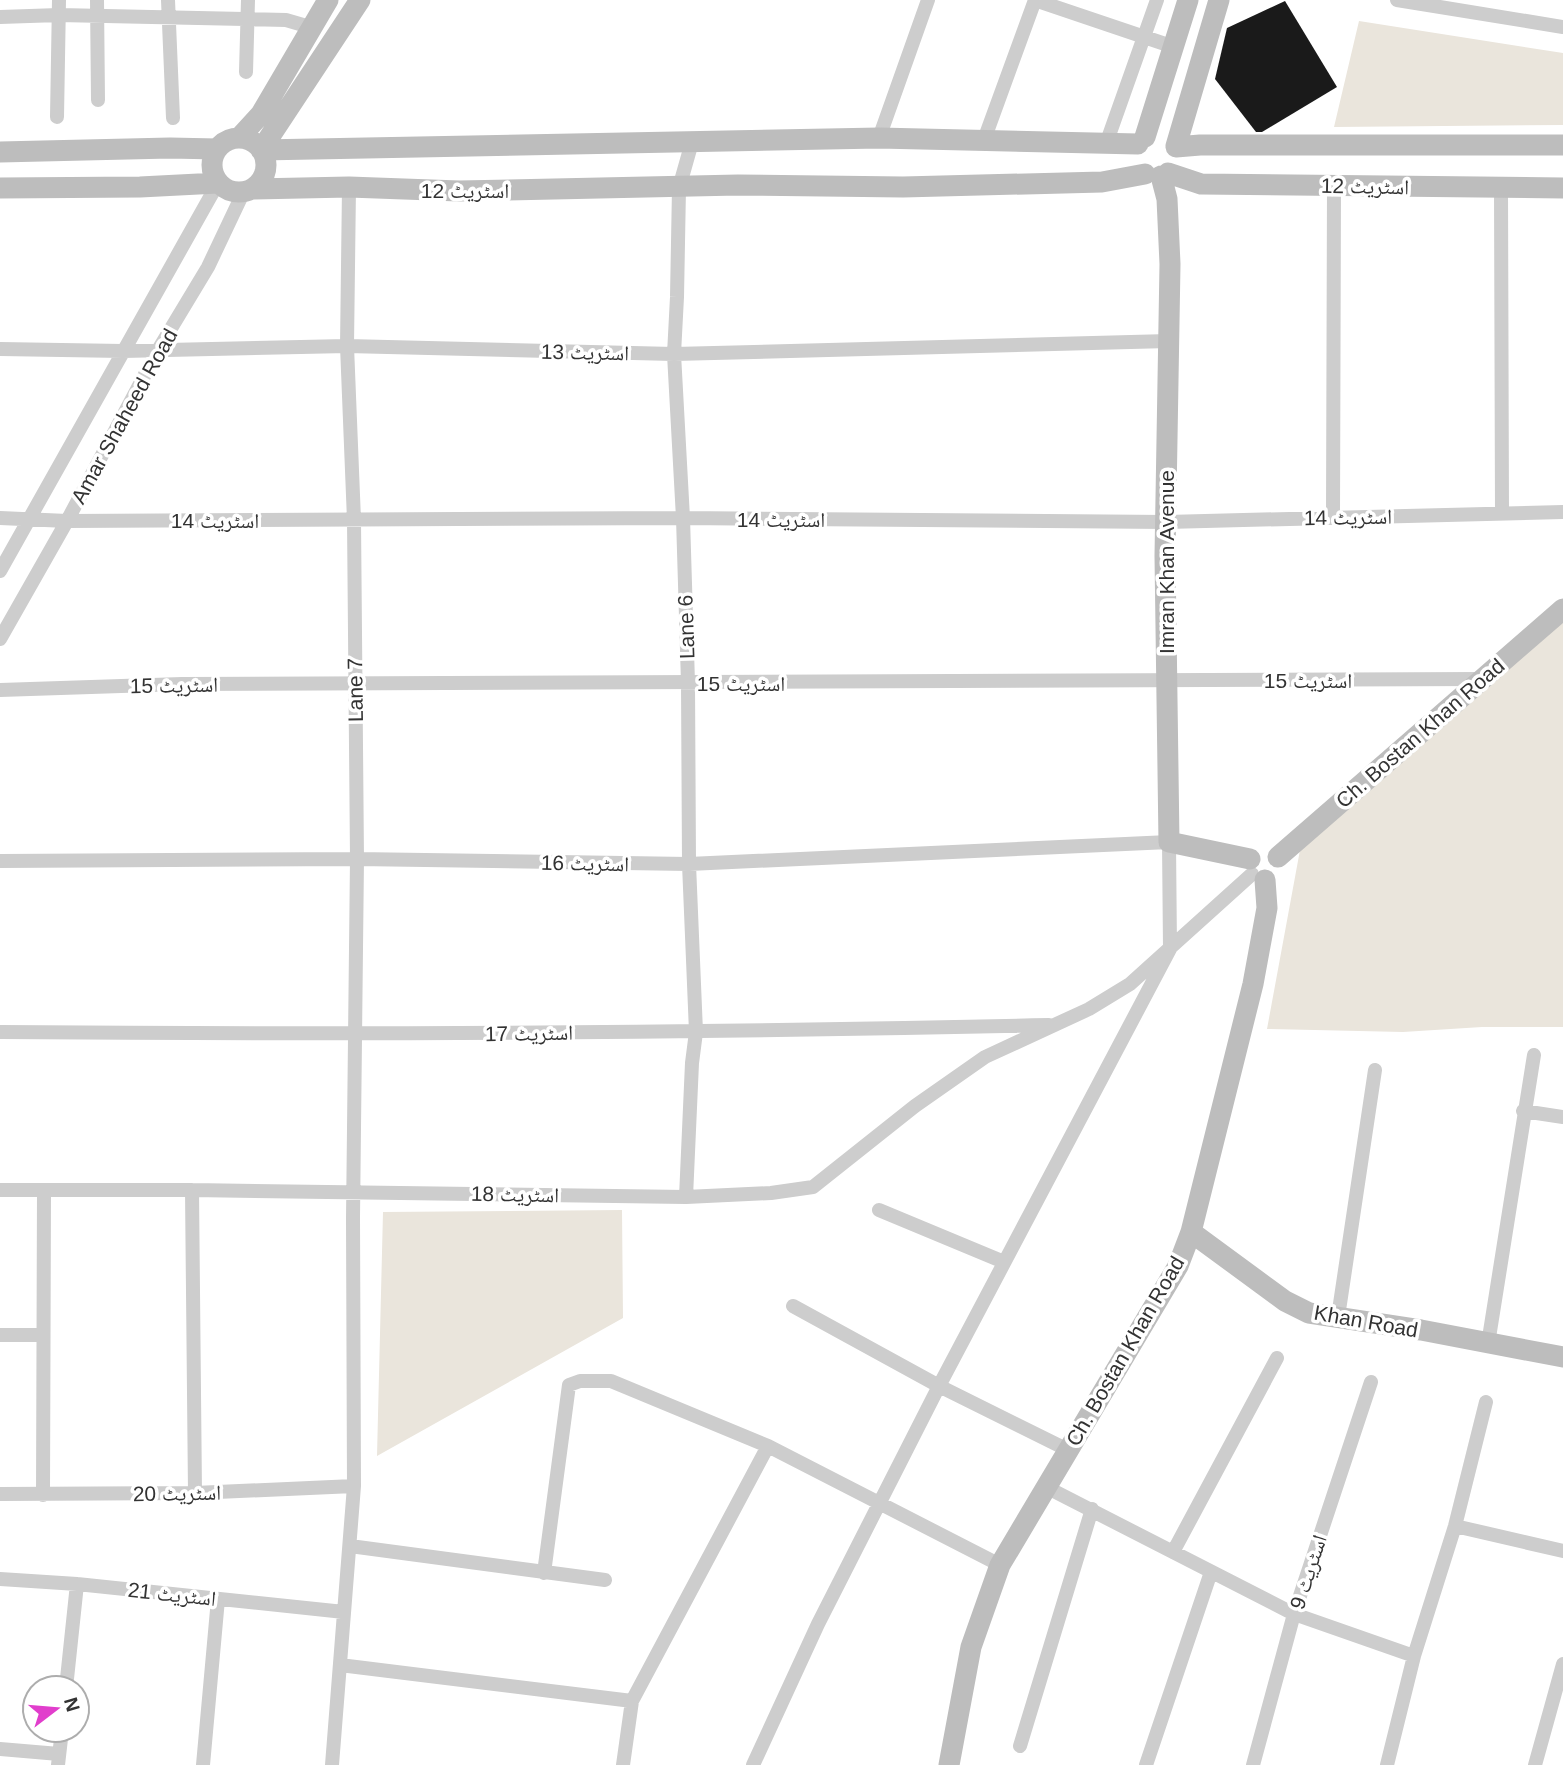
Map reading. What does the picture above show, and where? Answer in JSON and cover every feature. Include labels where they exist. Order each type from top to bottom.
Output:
[{"type":"street","points":[[57,117],[59,0]]},
{"type":"street","points":[[97,0],[98,100]]},
{"type":"street","points":[[168,0],[173,118]]},
{"type":"street","points":[[246,72],[248,0]]},
{"type":"street","points":[[239,138],[261,114],[328,0]]},
{"type":"street","points":[[261,150],[360,0]]},
{"type":"street","points":[[879,138],[928,0]]},
{"type":"street","points":[[984,141],[1035,0],[1174,47]]},
{"type":"street","points":[[1106,144],[1157,0]]},
{"type":"street","points":[[1188,0],[1135,157],[1140,169],[1158,174],[1176,165],[1176,146],[1219,0]]},
{"type":"street","points":[[1397,0],[1563,27]]},
{"type":"street","points":[[0,17],[59,15],[286,20],[310,27]]},
{"type":"street","points":[[261,150],[879,138],[1106,144],[1142,141],[1162,135],[1176,146],[1563,145]]},
{"type":"street","points":[[0,152],[217,149],[231,139],[239,138],[255,143],[261,150],[266,166],[264,175],[248,190],[234,192],[218,183],[140,187],[0,188]]},
{"type":"street","name":"Lane 6","points":[[686,1197],[691,1063],[696,1032],[689,864],[688,683],[683,518],[674,354],[678,188],[692,142]]},
{"type":"street","points":[[217,149],[212,166],[218,183]]},
{"type":"street","name":"اسٹریٹ 12","points":[[248,190],[349,187],[458,191],[738,185],[902,187],[1102,182],[1158,174],[1201,184],[1563,188]]},
{"type":"street","name":"Imran Khan Avenue","points":[[1158,174],[1167,199],[1168,215],[1169,341],[1166,428],[1170,949]]},
{"type":"street","name":"Amar Shaheed Road","points":[[0,571],[218,183]]},
{"type":"street","points":[[1333,518],[1334,186]]},
{"type":"street","name":"Lane 7","points":[[332,1765],[354,1486],[357,859],[354,520],[347,346],[349,187]]},
{"type":"street","points":[[1501,189],[1502,514]]},
{"type":"street","name":"Amar Shaheed Road","points":[[0,639],[158,350],[208,267],[248,190]]},
{"type":"street","name":"اسٹریٹ 13","points":[[0,349],[123,351],[347,346],[674,354],[1169,341]]},
{"type":"street","name":"اسٹریٹ 14","points":[[0,518],[66,521],[683,518],[1167,522],[1563,512]]},
{"type":"street","name":"Ch. Bostan Khan Road","points":[[949,1765],[971,1647],[1000,1565],[1178,1266],[1192,1232],[1253,984],[1267,908],[1256,871],[1261,849],[1271,851],[1278,857],[1563,609]]},
{"type":"street","name":"اسٹریٹ 15","points":[[0,690],[183,684],[1483,679]]},
{"type":"street","points":[[1169,842],[1256,871]]},
{"type":"street","name":"اسٹریٹ 16","points":[[0,861],[357,859],[689,864],[1169,842]]},
{"type":"street","name":"اسٹریٹ 18","points":[[0,1190],[686,1197],[771,1193],[813,1187],[915,1106],[985,1056],[1057,1025],[1130,984],[1256,871]]},
{"type":"street","points":[[753,1765],[818,1624],[939,1386],[1170,949]]},
{"type":"street","name":"اسٹریٹ 17","points":[[0,1032],[356,1035],[1057,1025]]},
{"type":"street","points":[[1488,1344],[1534,1055]]},
{"type":"street","points":[[1338,1317],[1375,1070]]},
{"type":"street","points":[[1523,1111],[1563,1117]]},
{"type":"street","points":[[43,1495],[44,1190]]},
{"type":"street","points":[[192,1190],[195,1493]]},
{"type":"street","points":[[879,1209],[1004,1262]]},
{"type":"street","name":"Khan Road","points":[[1192,1232],[1285,1301],[1309,1313],[1563,1357]]},
{"type":"street","points":[[793,1306],[939,1386],[1068,1450]]},
{"type":"street","points":[[0,1335],[43,1335]]},
{"type":"street","points":[[1173,1552],[1277,1358]]},
{"type":"street","points":[[544,1573],[569,1385],[580,1381],[611,1381],[768,1446],[1000,1565]]},
{"type":"street","name":"اسٹریٹ 9","points":[[1253,1765],[1294,1614],[1371,1382]]},
{"type":"street","points":[[1387,1765],[1414,1656],[1455,1526],[1486,1402]]},
{"type":"street","points":[[622,1765],[632,1701],[768,1446]]},
{"type":"street","name":"اسٹریٹ 20","points":[[0,1494],[195,1493],[354,1486]]},
{"type":"street","points":[[1046,1487],[1294,1614],[1414,1656]]},
{"type":"street","points":[[1020,1746],[1092,1509]]},
{"type":"street","points":[[1455,1526],[1563,1551]]},
{"type":"street","points":[[350,1546],[605,1580]]},
{"type":"street","points":[[1146,1765],[1211,1572]]},
{"type":"street","name":"اسٹریٹ 21","points":[[0,1579],[77,1584],[344,1612]]},
{"type":"street","points":[[67,1674],[77,1584]]},
{"type":"street","points":[[203,1765],[218,1598]]},
{"type":"street","points":[[1535,1765],[1563,1664]]},
{"type":"street","points":[[340,1665],[632,1701]]},
{"type":"street","points":[[0,1749],[58,1759]]},
{"type":"shaded area","points":[[1359,21],[1563,53],[1563,125],[1334,127]]},
{"type":"shaded area","points":[[1563,611],[1563,1027],[1482,1027],[1403,1032],[1267,1029],[1300,850]]},
{"type":"shaded area","points":[[622,1210],[623,1318],[377,1456],[383,1212]]},
{"type":"building","points":[[1285,1],[1337,87],[1262,132],[1256,132],[1215,79],[1227,28]]}]
